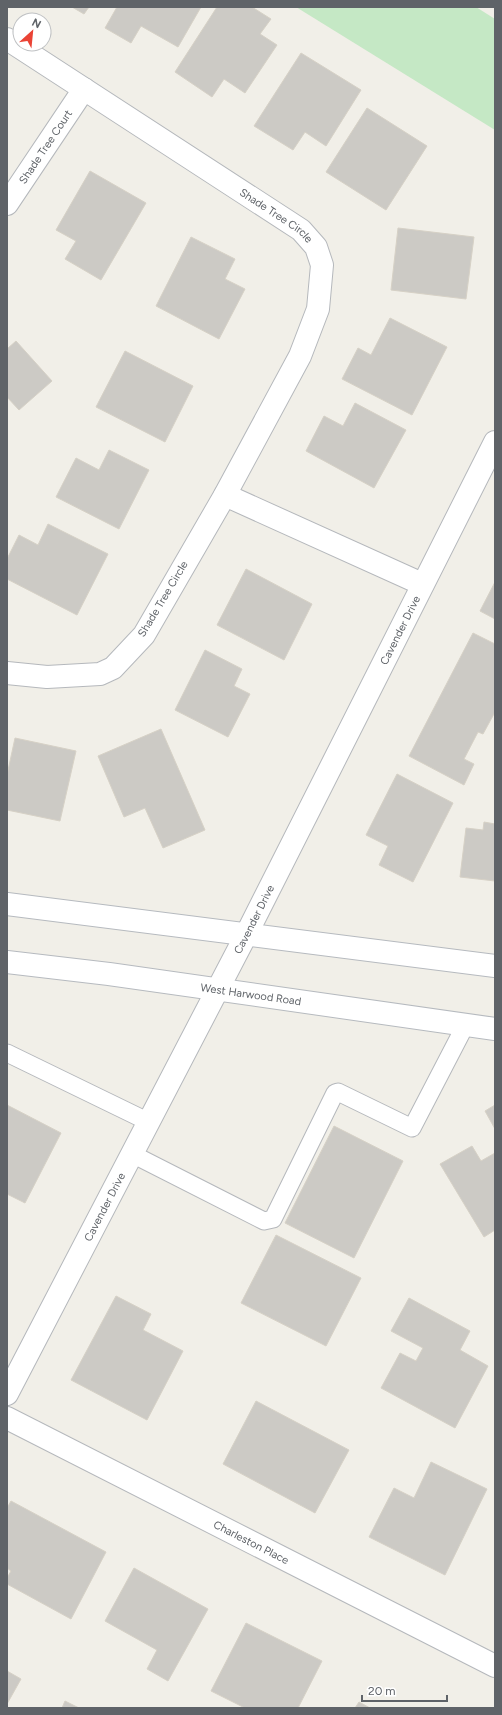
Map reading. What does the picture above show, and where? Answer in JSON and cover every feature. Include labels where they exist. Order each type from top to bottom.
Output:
[{"type":"street","name":"Shade Tree Circle","points":[[7,39],[301,230],[316,247],[322,265],[318,309],[300,356],[225,495],[144,635],[113,668],[100,674],[47,677],[7,673]]},
{"type":"street","name":"Shade Tree Court","points":[[7,204],[84,89]]},
{"type":"street","name":"Cavender Drive","points":[[7,1394],[246,935],[495,442]]},
{"type":"street","points":[[225,495],[422,584]]},
{"type":"street","points":[[7,904],[495,966]]},
{"type":"street","name":"West Harwood Road","points":[[7,962],[109,974],[495,1028]]},
{"type":"street","name":"Charleston Place","points":[[7,1418],[495,1666]]},
{"type":"lane","points":[[132,1154],[264,1221],[269,1221],[273,1219],[335,1093],[338,1092],[412,1128],[414,1127],[466,1024]]},
{"type":"lane","points":[[7,1053],[148,1122]]},
{"type":"green space","points":[[296,7],[476,7],[495,19],[495,130]]},
{"type":"building","points":[[72,7],[89,7],[84,14]]},
{"type":"building","points":[[117,7],[201,7],[178,47],[141,26],[131,43],[105,28]]},
{"type":"building","points":[[217,7],[252,7],[271,19],[260,34],[277,45],[245,93],[224,79],[212,97],[175,72]]},
{"type":"building","points":[[301,53],[361,90],[326,146],[305,132],[293,150],[254,126]]},
{"type":"building","points":[[367,108],[427,146],[386,210],[326,172]]},
{"type":"building","points":[[90,171],[146,203],[101,280],[65,259],[76,241],[56,230]]},
{"type":"building","points":[[398,228],[474,237],[466,299],[391,290]]},
{"type":"building","points":[[191,237],[235,259],[225,279],[245,289],[219,339],[156,306]]},
{"type":"building","points":[[390,318],[447,347],[412,415],[342,379],[358,348],[371,355]]},
{"type":"building","points":[[16,341],[52,381],[19,410],[7,397],[7,349]]},
{"type":"building","points":[[125,351],[193,386],[165,442],[96,407]]},
{"type":"building","points":[[355,403],[406,430],[374,488],[306,451],[324,416],[343,426]]},
{"type":"building","points":[[109,450],[149,470],[119,529],[56,497],[76,458],[99,470]]},
{"type":"building","points":[[48,524],[108,554],[77,615],[7,579],[7,559],[19,535],[38,545]]},
{"type":"building","points":[[246,569],[312,604],[284,660],[217,625]]},
{"type":"building","points":[[495,582],[495,619],[480,611]]},
{"type":"building","points":[[473,633],[495,644],[495,712],[483,734],[478,732],[464,759],[474,764],[464,785],[409,756]]},
{"type":"building","points":[[205,650],[242,669],[234,686],[250,694],[228,737],[175,710]]},
{"type":"building","points":[[161,729],[205,830],[163,848],[145,808],[124,817],[98,756]]},
{"type":"building","points":[[15,738],[76,751],[60,821],[7,810],[7,775]]},
{"type":"building","points":[[397,774],[453,803],[413,882],[379,865],[388,846],[366,835]]},
{"type":"building","points":[[484,822],[495,824],[495,881],[460,877],[466,828],[483,830]]},
{"type":"building","points":[[7,1105],[61,1133],[25,1203],[7,1194]]},
{"type":"building","points":[[495,1105],[495,1129],[485,1111]]},
{"type":"building","points":[[334,1126],[403,1161],[354,1258],[285,1223]]},
{"type":"building","points":[[472,1146],[481,1161],[495,1153],[495,1230],[484,1237],[440,1164]]},
{"type":"building","points":[[276,1235],[361,1278],[326,1346],[241,1303]]},
{"type":"building","points":[[116,1296],[151,1314],[143,1330],[183,1351],[147,1420],[71,1380]]},
{"type":"building","points":[[409,1298],[470,1331],[460,1350],[488,1366],[455,1428],[381,1388],[400,1353],[416,1361],[423,1348],[391,1331]]},
{"type":"building","points":[[256,1401],[349,1450],[315,1513],[223,1464]]},
{"type":"building","points":[[431,1462],[487,1489],[445,1575],[369,1537],[394,1488],[414,1498]]},
{"type":"building","points":[[11,1501],[106,1552],[71,1619],[7,1584],[7,1578],[11,1571],[7,1568],[7,1508]]},
{"type":"building","points":[[134,1568],[208,1609],[168,1681],[147,1669],[157,1650],[105,1621]]},
{"type":"building","points":[[246,1623],[322,1661],[298,1708],[245,1708],[211,1691]]},
{"type":"building","points":[[7,1671],[21,1679],[7,1704]]},
{"type":"building","points":[[65,1701],[79,1708],[62,1708]]},
{"type":"building","points":[[359,1702],[370,1708],[355,1708]]}]
